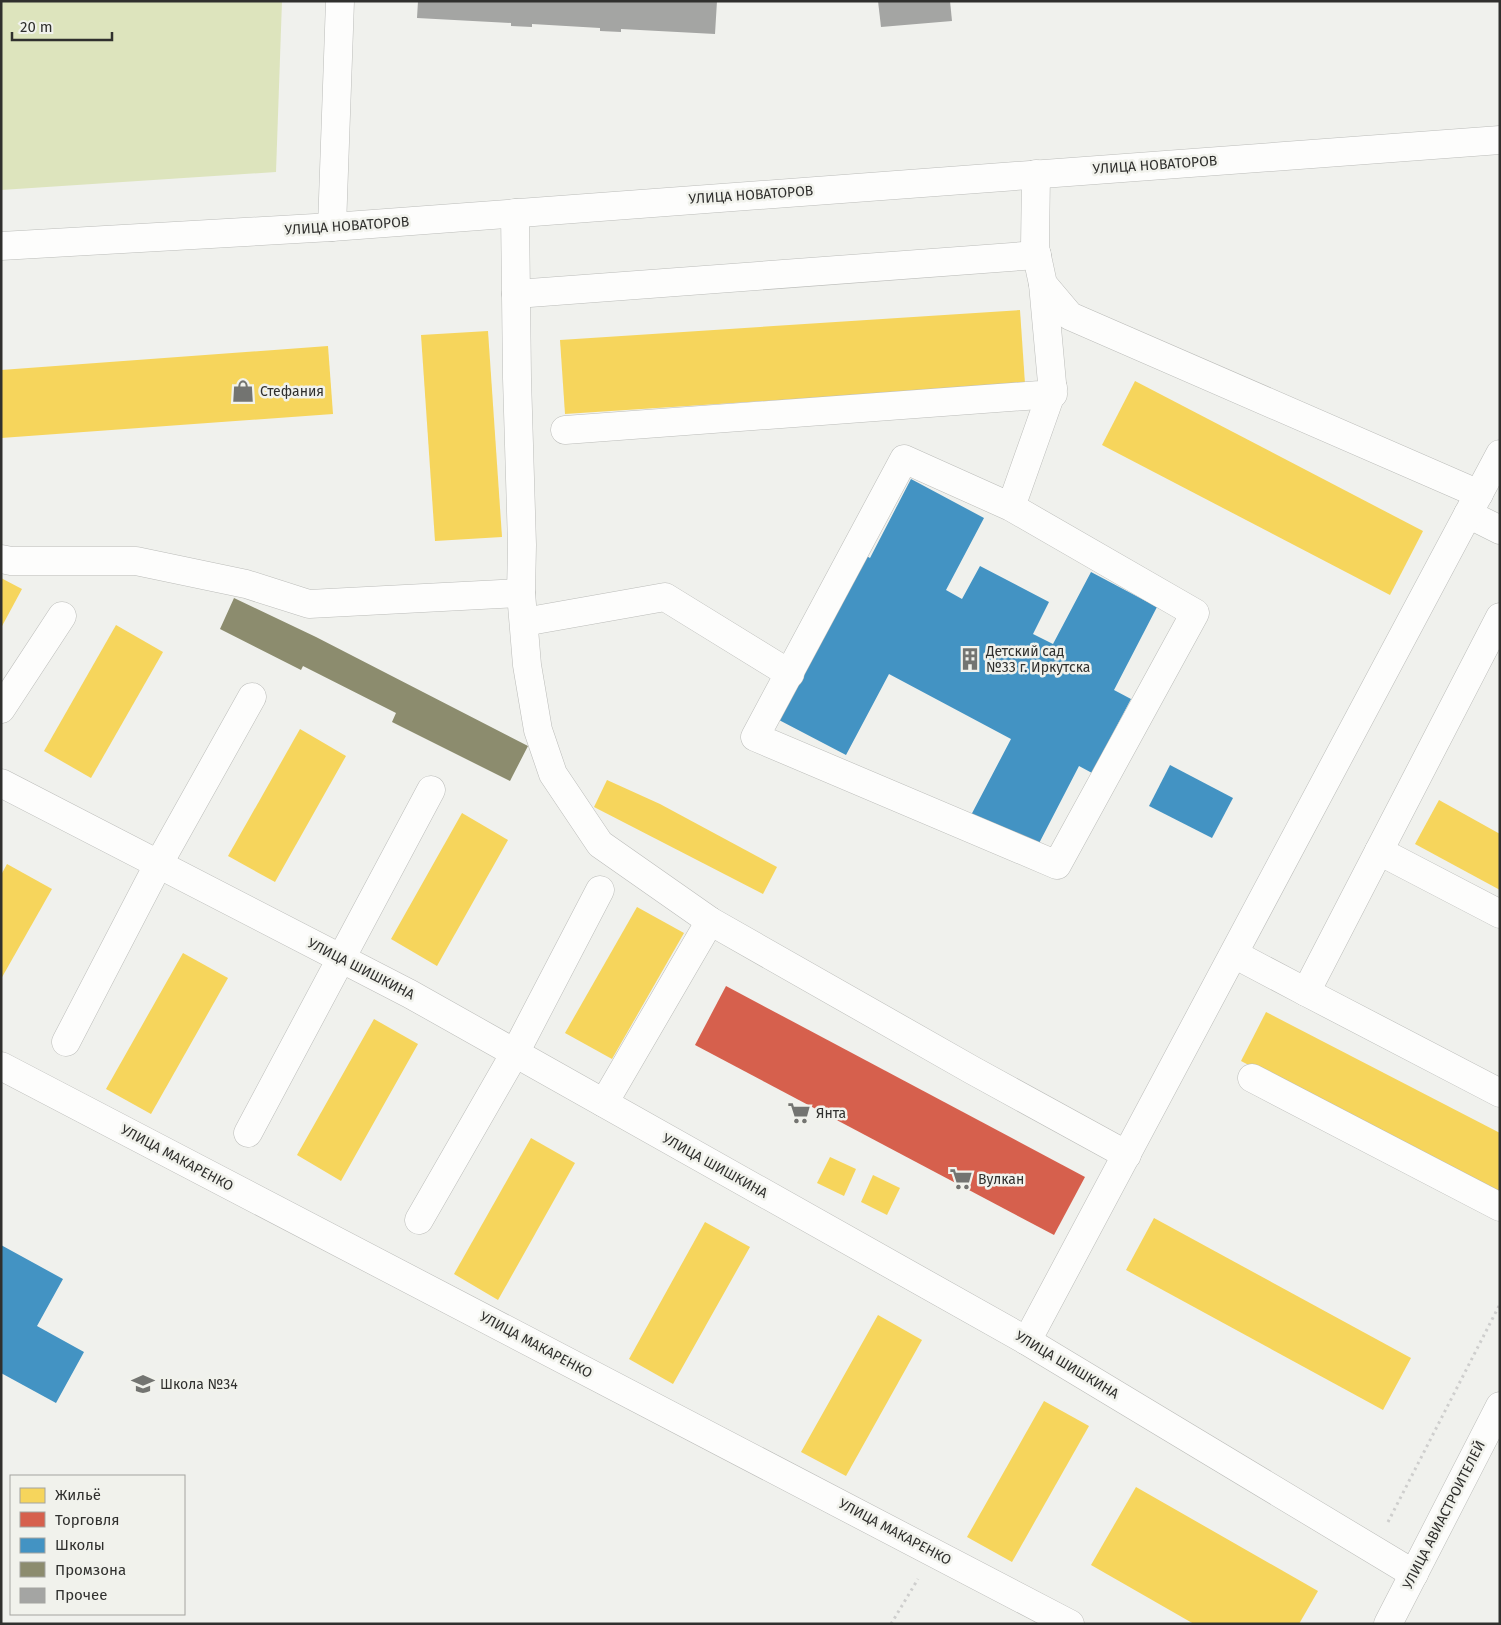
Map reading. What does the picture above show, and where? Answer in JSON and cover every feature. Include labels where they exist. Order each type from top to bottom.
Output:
[{"type":"street","points":[[332,227],[340,1]]},
{"type":"street","name":"УЛИЦА НОВАТОРОВ","points":[[1,246],[332,227],[1500,140]]},
{"type":"street","points":[[565,430],[1054,394],[1043,284],[1035,247],[1036,174]]},
{"type":"street","points":[[514,213],[522,544],[521,593],[528,665],[538,730],[552,774],[600,844],[710,921],[1127,1155]]},
{"type":"street","points":[[516,294],[1037,255]]},
{"type":"street","points":[[1043,284],[1070,316],[1473,504],[1500,530]]},
{"type":"street","points":[[1010,507],[1053,388]]},
{"type":"street","points":[[1027,1341],[1500,454]]},
{"type":"street","points":[[904,459],[1010,507],[1195,613],[1058,865],[755,737],[904,459]]},
{"type":"street","points":[[1,559],[11,561],[136,561],[246,584],[309,604],[521,593]]},
{"type":"street","points":[[524,622],[665,597],[790,674]]},
{"type":"street","points":[[1,709],[62,616]]},
{"type":"street","points":[[1306,992],[1379,851],[1496,634]]},
{"type":"street","points":[[66,1042],[158,865],[252,697]]},
{"type":"street","name":"УЛИЦА ШИШКИНА","points":[[1,783],[410,994],[1027,1341],[1414,1574]]},
{"type":"street","points":[[248,1133],[431,790]]},
{"type":"street","points":[[1379,851],[1500,914]]},
{"type":"street","points":[[418,1220],[515,1053],[600,890]]},
{"type":"street","points":[[604,1103],[710,921]]},
{"type":"street","points":[[1234,954],[1500,1093]]},
{"type":"street","name":"УЛИЦА МАКАРЕНКО","points":[[1,1066],[1070,1624]]},
{"type":"street","points":[[1252,1078],[1500,1206]]},
{"type":"street","name":"УЛИЦА АВИАСТРОИТЕЛЕЙ","points":[[1388,1624],[1500,1406]]},
{"type":"path","points":[[1374,1549],[1500,1304]]},
{"type":"path","points":[[892,1624],[933,1552]]},
{"type":"green space","points":[[1,1],[282,1],[276,172],[1,190]]},
{"type":"building: Жильё","points":[[1020,310],[1025,384],[565,414],[560,340]]},
{"type":"building: Жильё","points":[[488,331],[502,537],[435,541],[421,335]]},
{"type":"building: Жильё","points":[[328,346],[333,414],[1,438],[1,370]]},
{"type":"building: Жильё","points":[[1135,381],[1423,531],[1390,595],[1102,445]]},
{"type":"building: Жильё","points":[[1,578],[22,589],[1,628]]},
{"type":"building: Жильё","points":[[116,625],[163,652],[91,778],[44,751]]},
{"type":"building: Жильё","points":[[300,729],[346,756],[275,882],[228,856]]},
{"type":"building: Жильё","points":[[607,780],[660,804],[777,867],[763,894],[594,807]]},
{"type":"building: Жильё","points":[[1439,800],[1500,834],[1500,890],[1415,844]]},
{"type":"building: Жильё","points":[[462,813],[508,840],[437,966],[391,939]]},
{"type":"building: Жильё","points":[[7,864],[52,889],[1,979],[1,875]]},
{"type":"building: Жильё","points":[[637,907],[684,933],[612,1059],[565,1033]]},
{"type":"building: Жильё","points":[[183,953],[228,978],[151,1114],[106,1089]]},
{"type":"building: Жильё","points":[[1266,1012],[1500,1133],[1500,1196],[1241,1061]]},
{"type":"building: Жильё","points":[[374,1019],[418,1044],[341,1181],[297,1155]]},
{"type":"building: Жильё","points":[[531,1138],[575,1163],[498,1300],[454,1274]]},
{"type":"building: Жильё","points":[[830,1157],[856,1169],[844,1196],[817,1183]]},
{"type":"building: Жильё","points":[[873,1175],[900,1188],[887,1215],[861,1202]]},
{"type":"building: Жильё","points":[[1154,1218],[1411,1358],[1383,1410],[1126,1270]]},
{"type":"building: Жильё","points":[[705,1222],[750,1247],[673,1384],[629,1359]]},
{"type":"building: Жильё","points":[[878,1315],[922,1340],[846,1476],[801,1452]]},
{"type":"building: Жильё","points":[[1044,1401],[1089,1426],[1012,1562],[967,1537]]},
{"type":"building: Жильё","points":[[1136,1487],[1318,1591],[1299,1624],[1194,1624],[1091,1565]]},
{"type":"building: Торговля","points":[[726,986],[1085,1177],[1054,1235],[695,1045]]},
{"type":"building: Школы","name":"Детский сад №33 г. Иркутска","points":[[911,479],[984,518],[946,590],[962,599],[980,566],[1049,602],[1033,634],[1053,644],[1091,572],[1157,607],[1114,690],[1131,699],[1092,773],[1079,766],[1034,853],[969,819],[1011,739],[889,674],[846,755],[779,720],[852,548],[870,558]]},
{"type":"building: Школы","points":[[1170,765],[1233,798],[1212,838],[1149,806]]},
{"type":"building: Школы","points":[[1,1245],[63,1279],[37,1326],[84,1352],[56,1403],[1,1373]]},
{"type":"building: Промзона","points":[[234,598],[316,637],[528,746],[510,781],[392,722],[396,713],[303,666],[301,670],[220,629]]},
{"type":"building: Прочее","points":[[418,1],[717,1],[715,34],[621,29],[621,32],[600,31],[600,28],[532,24],[532,27],[511,26],[511,23],[417,18]]},
{"type":"building: Прочее","points":[[878,1],[950,1],[952,21],[881,27]]},
{"type":"place","name":"Стефания","points":[[243,391]]},
{"type":"place","name":"Детский сад №33 г. Иркутска","points":[[970,659]]},
{"type":"place","name":"Янта","points":[[799,1113]]},
{"type":"place","name":"Вулкан","points":[[961,1179]]},
{"type":"place","name":"Школа №34","points":[[143,1384]]}]
